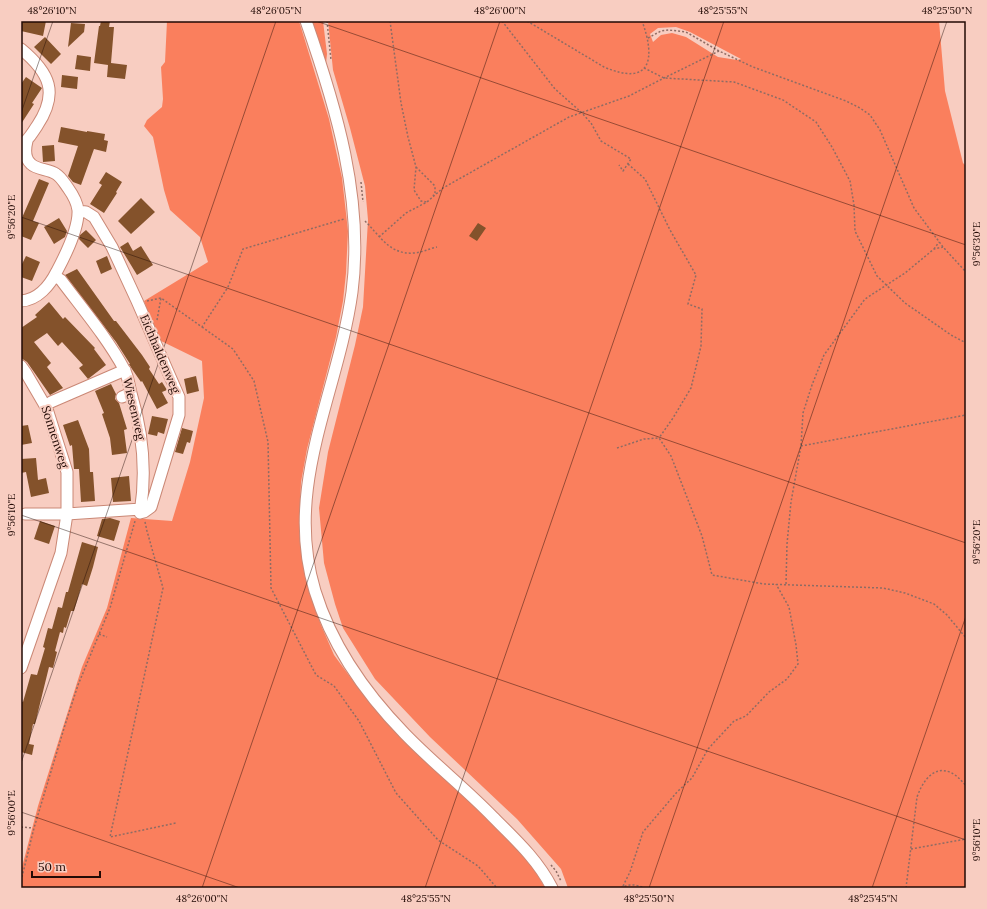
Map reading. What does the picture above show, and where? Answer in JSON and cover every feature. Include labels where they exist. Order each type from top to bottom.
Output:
[{"type":"street","points":[[306,21],[323,70],[339,129],[351,188],[354,217],[352,292],[341,347],[317,431],[306,498],[305,531],[307,558],[315,590],[326,622],[340,651],[369,692],[406,735],[473,797],[523,847],[557,885]]},
{"type":"street","points":[[21,49],[44,72],[49,86],[45,114],[24,143],[27,159],[26,164],[57,174],[75,199],[78,211],[76,223],[67,250],[55,276],[47,288],[35,296],[21,300]]},
{"type":"street","name":"Eichhaldenweg","points":[[78,211],[86,212],[94,217],[112,247],[138,301],[179,397],[178,415],[150,507],[141,511]]},
{"type":"street","name":"Wiesenweg","points":[[55,276],[60,280],[93,322],[125,370],[126,395],[136,409],[143,446],[144,482],[141,511]]},
{"type":"street","name":"Sonnenweg","points":[[21,366],[44,402],[67,472],[67,514],[61,553],[26,637],[21,668]]},
{"type":"street","points":[[51,402],[125,370]]},
{"type":"street","points":[[25,514],[141,511]]},
{"type":"path","points":[[326,21],[331,65]]},
{"type":"path","points":[[390,21],[401,103],[416,167],[414,190],[421,201],[427,202]]},
{"type":"path","points":[[502,21],[555,89],[591,123],[601,141],[630,159],[623,171],[619,165]]},
{"type":"path","points":[[527,21],[604,67],[615,72],[632,74],[644,68],[647,65],[649,58],[648,38],[642,21]]},
{"type":"path","points":[[648,38],[661,31],[678,30],[759,69],[846,101],[870,115],[880,130],[914,208],[943,247],[966,272]]},
{"type":"path","points":[[379,237],[406,213],[427,202],[443,188],[556,124],[581,112],[629,96],[719,51]]},
{"type":"path","points":[[644,68],[664,78],[734,82],[783,100],[816,122],[832,147],[850,181],[854,205],[855,230],[877,276],[905,303],[951,335],[966,343]]},
{"type":"path","points":[[628,164],[645,179],[670,230],[696,275],[688,304],[702,309],[701,346],[691,388],[659,438]]},
{"type":"path","points":[[416,167],[435,186],[435,192],[432,198]]},
{"type":"path","points":[[360,179],[364,207]]},
{"type":"path","points":[[138,301],[161,298],[202,327],[228,287],[243,249],[354,217],[365,221],[387,245],[403,253],[421,252],[430,248],[437,248]]},
{"type":"path","points":[[364,228],[365,221]]},
{"type":"path","points":[[786,584],[787,544],[801,446],[803,413],[824,355],[864,299],[905,272],[934,248],[939,241]]},
{"type":"path","points":[[934,248],[943,247]]},
{"type":"path","points":[[153,337],[161,298]]},
{"type":"path","points":[[801,446],[966,415]]},
{"type":"path","points":[[617,448],[644,438],[659,438]]},
{"type":"path","points":[[659,438],[671,456],[702,536],[712,575],[764,584],[883,588],[905,593],[934,604],[947,615],[966,638]]},
{"type":"path","points":[[21,881],[34,828],[78,685],[110,608],[134,523],[141,511]]},
{"type":"path","points":[[146,531],[163,588],[110,837],[176,823]]},
{"type":"path","points":[[622,887],[630,872],[642,832],[669,800],[692,778],[708,749],[734,721],[746,716],[769,692],[787,679],[798,664],[789,607],[776,584]]},
{"type":"path","points":[[99,634],[107,637]]},
{"type":"path","points":[[906,888],[919,789],[929,775],[936,771],[944,770],[956,776],[966,786]]},
{"type":"path","points":[[21,827],[34,828]]},
{"type":"path","points":[[911,849],[966,840]]},
{"type":"path","points":[[549,862],[556,871],[557,885]]},
{"type":"path","points":[[622,887],[631,885],[644,888]]},
{"type":"shaded area","points":[[167,21],[299,21],[329,119],[342,178],[348,231],[343,301],[336,337],[307,449],[301,482],[299,531],[310,592],[321,625],[334,655],[359,689],[383,718],[514,845],[533,867],[545,888],[21,888],[21,871],[38,806],[82,667],[107,608],[131,518],[172,521],[190,462],[204,398],[202,361],[157,339],[144,301],[208,262],[200,237],[170,210],[164,190],[153,137],[144,126],[147,120],[162,107],[161,67],[165,62]]},
{"type":"shaded area","points":[[311,21],[323,21],[327,54],[326,63]]},
{"type":"shaded area","points":[[328,21],[939,21],[945,91],[963,163],[966,166],[966,888],[568,888],[561,869],[517,819],[430,737],[375,679],[343,628],[335,604],[324,563],[319,508],[328,452],[363,307],[368,220],[365,186],[333,70]],"holes":[[[676,27],[690,32],[741,59],[737,60],[718,57],[686,37],[672,33],[661,35],[653,42],[650,34],[658,28]]]},
{"type":"building","points":[[21,21],[46,21],[43,36],[21,31]]},
{"type":"building","points":[[101,21],[110,21],[109,27],[114,27],[111,63],[127,65],[125,79],[107,77],[108,65],[94,63]]},
{"type":"building","points":[[71,23],[85,24],[84,32],[68,47]]},
{"type":"building","points":[[45,37],[61,54],[51,64],[34,47]]},
{"type":"building","points":[[77,55],[91,57],[90,71],[75,69]]},
{"type":"building","points":[[62,75],[78,77],[77,89],[61,87]]},
{"type":"building","points":[[26,77],[42,88],[21,124],[21,84]]},
{"type":"building","points":[[61,127],[105,134],[104,140],[108,141],[106,152],[94,149],[81,185],[73,182],[68,176],[78,146],[58,142]]},
{"type":"building","points":[[54,145],[55,161],[43,162],[42,146]]},
{"type":"building","points":[[106,172],[122,182],[104,213],[90,204],[102,185],[99,183]]},
{"type":"building","points":[[39,179],[49,183],[33,221],[39,223],[31,240],[21,236],[21,220]]},
{"type":"building","points":[[141,198],[155,212],[131,234],[118,221]]},
{"type":"building","points":[[59,218],[67,231],[65,237],[54,244],[44,227]]},
{"type":"building","points":[[478,223],[486,228],[477,241],[469,236]]},
{"type":"building","points":[[86,230],[96,240],[88,248],[79,239],[80,235]]},
{"type":"building","points":[[128,242],[133,251],[141,246],[153,265],[137,275],[120,247]]},
{"type":"building","points":[[26,256],[40,262],[32,281],[21,277],[21,266]]},
{"type":"building","points":[[107,256],[112,269],[101,274],[96,261]]},
{"type":"building","points":[[77,269],[114,321],[116,321],[142,355],[159,384],[162,382],[167,390],[162,392],[168,403],[157,409],[142,381],[141,382],[132,369],[116,342],[65,275]]},
{"type":"building","points":[[49,302],[63,319],[65,317],[95,348],[94,349],[106,365],[88,379],[79,368],[83,365],[62,342],[58,346],[47,333],[34,342],[51,363],[47,367],[63,388],[50,395],[27,362],[21,358],[21,328],[37,317],[35,315]]},
{"type":"building","points":[[196,376],[199,391],[187,394],[184,379]]},
{"type":"building","points":[[111,384],[116,394],[115,399],[119,403],[127,429],[124,430],[127,453],[112,455],[110,438],[102,414],[104,413],[95,391]]},
{"type":"building","points":[[152,416],[168,419],[164,434],[158,432],[157,436],[148,434]]},
{"type":"building","points":[[78,420],[89,449],[90,472],[93,472],[95,501],[81,502],[79,469],[74,469],[72,445],[70,446],[63,425]]},
{"type":"building","points":[[28,425],[32,443],[21,445],[21,426]]},
{"type":"building","points":[[182,428],[193,431],[190,443],[187,442],[183,454],[175,452]]},
{"type":"building","points":[[36,458],[38,480],[46,478],[49,493],[31,497],[26,472],[21,473],[21,459]]},
{"type":"building","points":[[129,476],[131,501],[113,502],[111,478]]},
{"type":"building","points":[[110,518],[120,521],[114,541],[97,536],[102,519]]},
{"type":"building","points":[[40,521],[55,526],[49,544],[34,539]]},
{"type":"building","points":[[82,542],[98,547],[87,586],[82,584],[74,611],[71,611],[63,633],[60,632],[55,651],[57,652],[53,668],[49,667],[35,724],[33,724],[29,744],[34,745],[32,755],[21,752],[21,701],[23,702],[31,674],[37,675],[45,648],[43,647],[48,628],[52,629],[58,607],[62,608]]}]
